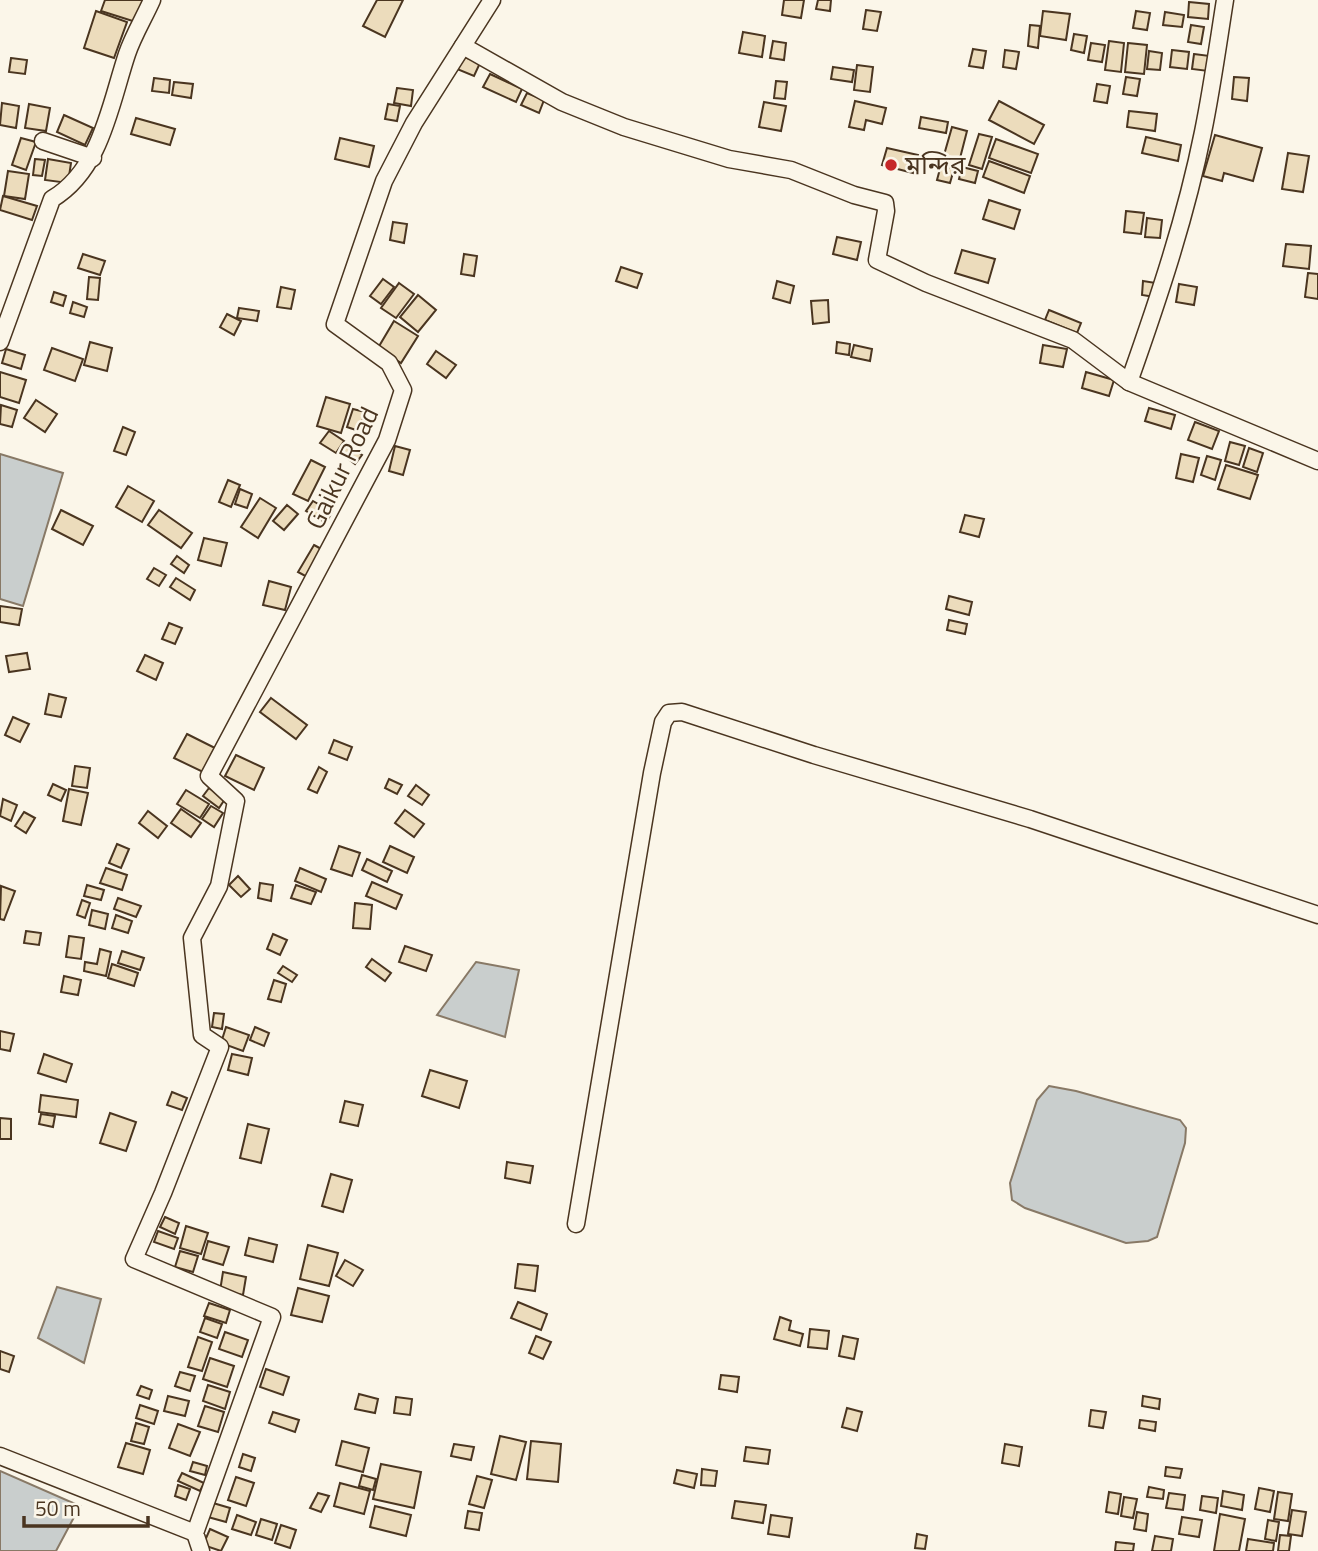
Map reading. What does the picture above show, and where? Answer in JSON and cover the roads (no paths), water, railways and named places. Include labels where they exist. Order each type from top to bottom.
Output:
[{"type":"street","points":[[0,342],[52,199],[69,190],[93,158],[128,50],[152,0]]},
{"type":"street","points":[[492,0],[463,46],[562,102],[624,127],[729,159],[790,170],[885,203],[886,211],[877,260],[966,299],[1073,340],[1129,382],[1318,461]]},
{"type":"street","points":[[1129,382],[1159,295],[1195,170],[1225,0]]},
{"type":"street","name":"Gaikur Road","points":[[195,1533],[272,1317],[134,1259],[220,1047],[202,1035],[192,938],[219,886],[236,801],[209,776],[387,440],[396,416],[403,390],[389,363],[335,324],[384,181],[414,123],[463,46]]},
{"type":"street","points":[[43,141],[93,158]]},
{"type":"street","points":[[576,1224],[652,773],[663,722],[669,713],[682,712],[814,755],[1030,819],[1318,915]]},
{"type":"street","points":[[0,1456],[195,1533],[201,1551]]},
{"type":"place","name":"মন্দির","points":[[891,165]]}]
